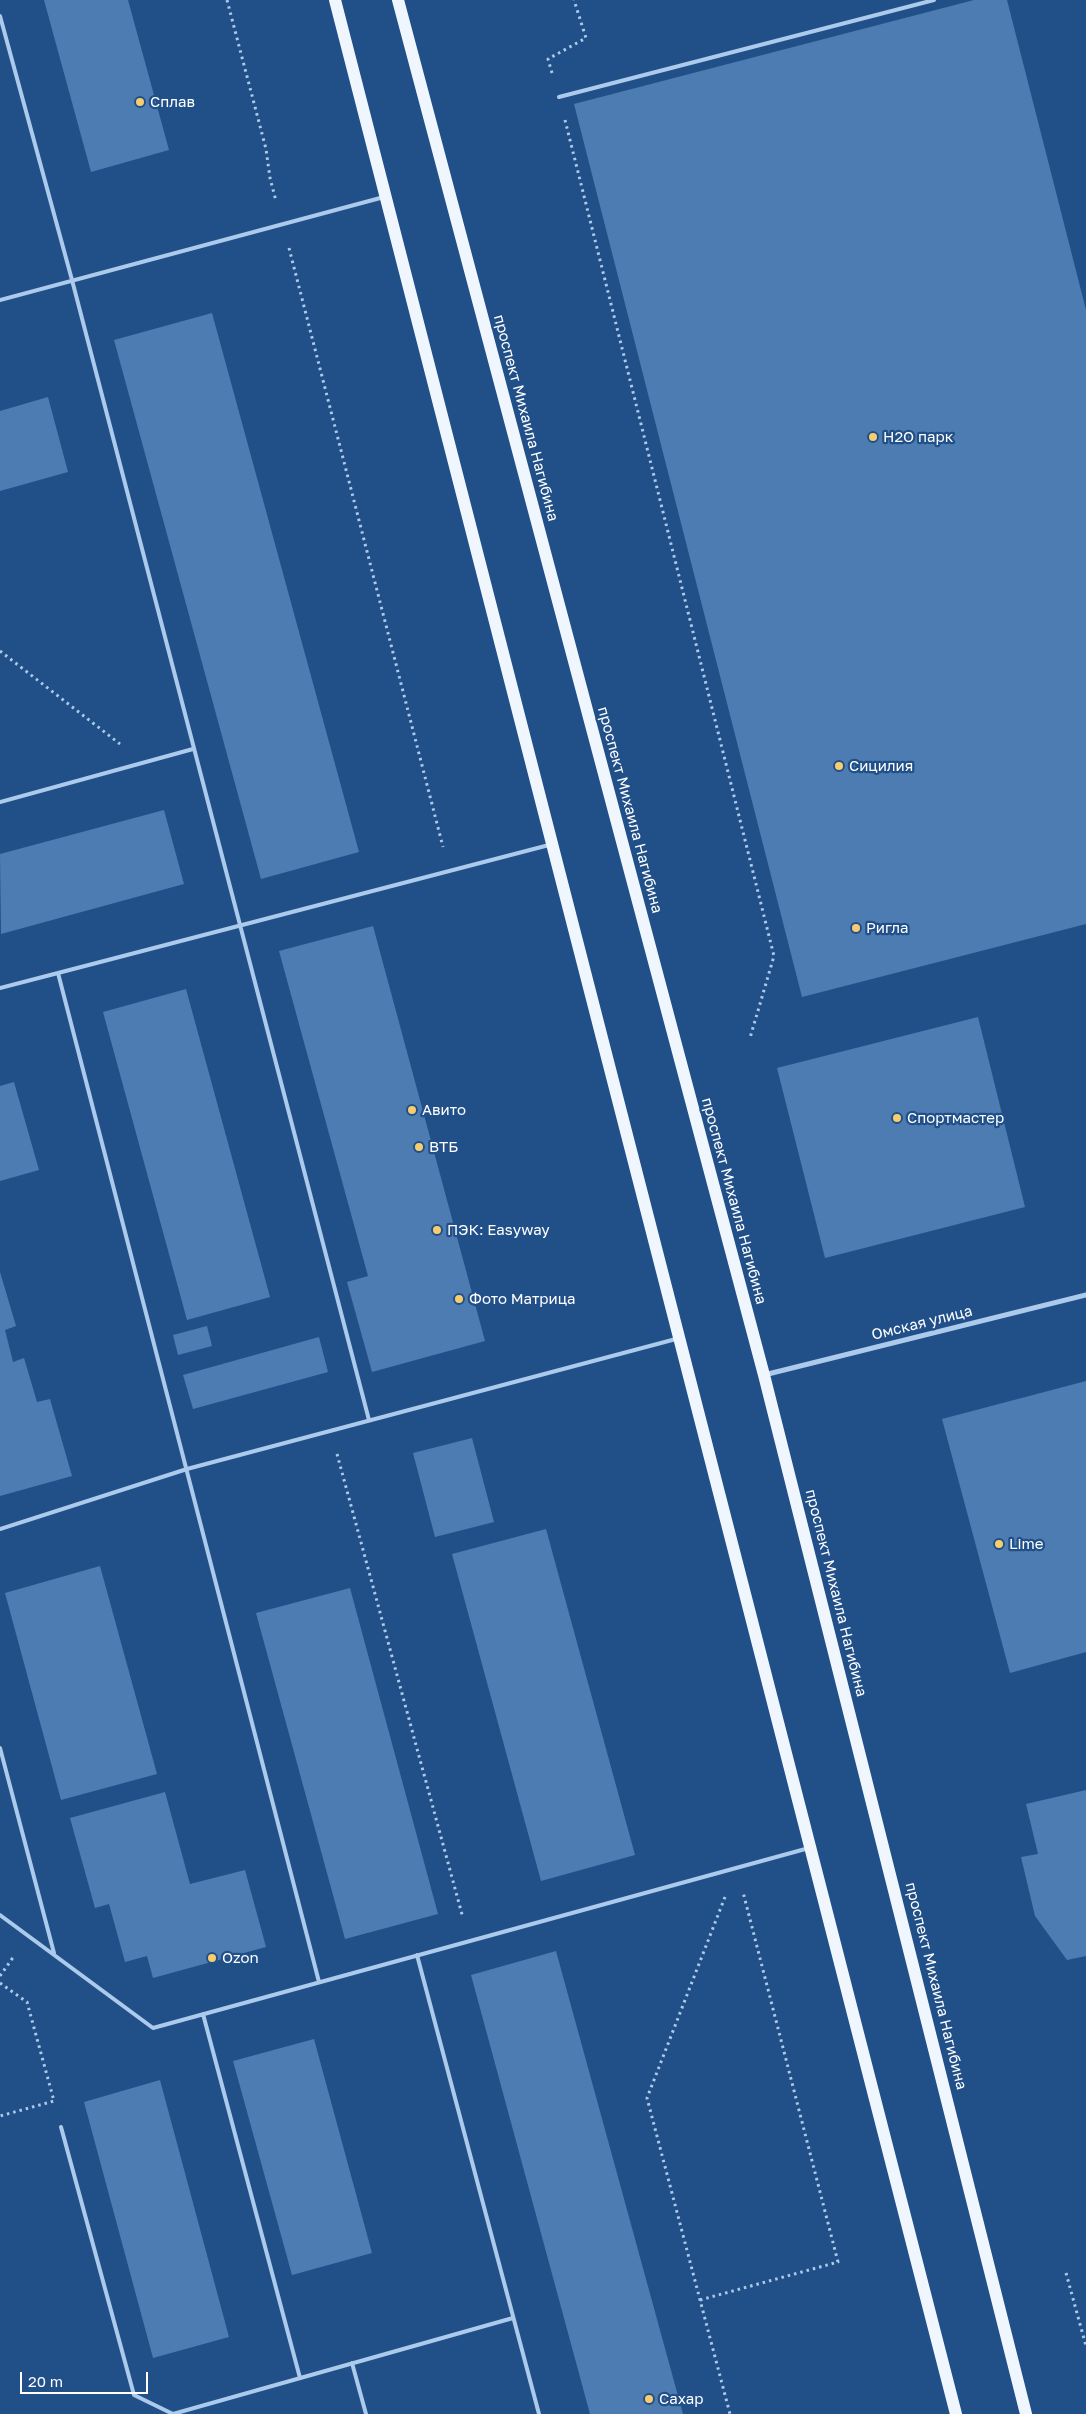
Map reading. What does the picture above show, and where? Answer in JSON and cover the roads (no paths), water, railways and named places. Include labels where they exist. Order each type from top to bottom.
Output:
[{"type":"main road","points":[[335,0],[956,2414]]},
{"type":"main road","name":"проспект Михаила Нагибина","points":[[398,0],[764,1375],[1026,2414]]},
{"type":"street","name":"Омская улица","points":[[764,1375],[1086,1294]]},
{"type":"lane","points":[[559,97],[934,0]]},
{"type":"lane","points":[[0,16],[72,280],[369,1420]]},
{"type":"lane","points":[[0,300],[385,196]]},
{"type":"lane","points":[[0,802],[193,749]]},
{"type":"lane","points":[[0,988],[552,844]]},
{"type":"lane","points":[[58,973],[319,1982]]},
{"type":"lane","points":[[0,1530],[186,1469],[679,1338]]},
{"type":"lane","points":[[0,1748],[54,1953]]},
{"type":"lane","points":[[0,1915],[54,1953],[153,2028],[810,1847]]},
{"type":"lane","points":[[417,1954],[539,2414]]},
{"type":"lane","points":[[203,2014],[300,2378]]},
{"type":"lane","points":[[61,2127],[134,2395],[173,2414],[514,2318]]},
{"type":"lane","points":[[352,2363],[366,2414]]},
{"type":"place","name":"Сплав","points":[[140,102]]},
{"type":"place","name":"H2O парк","points":[[873,437]]},
{"type":"place","name":"Сицилия","points":[[839,766]]},
{"type":"place","name":"Ригла","points":[[856,928]]},
{"type":"place","name":"Авито","points":[[412,1110]]},
{"type":"place","name":"Спортмастер","points":[[897,1118]]},
{"type":"place","name":"ВТБ","points":[[419,1147]]},
{"type":"place","name":"ПЭК: Easyway","points":[[437,1230]]},
{"type":"place","name":"Фото Матрица","points":[[459,1299]]},
{"type":"place","name":"Lime","points":[[999,1544]]},
{"type":"place","name":"Ozon","points":[[212,1958]]},
{"type":"place","name":"Сахар","points":[[649,2399]]}]
